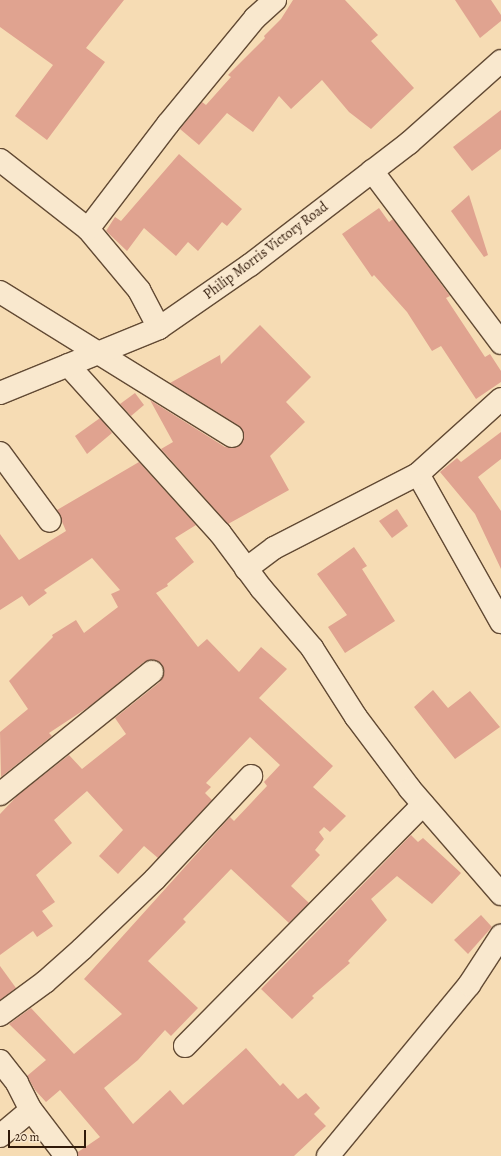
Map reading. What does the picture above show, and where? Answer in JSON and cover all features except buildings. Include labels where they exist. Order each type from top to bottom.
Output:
[{"type":"street","points":[[88,229],[168,124],[255,18],[275,0]]},
{"type":"street","name":"Philip Morris Victory Road","points":[[0,393],[160,328],[250,265],[409,143],[501,61]]},
{"type":"street","points":[[0,160],[88,229],[139,290],[160,328]]},
{"type":"street","points":[[372,171],[501,343]]},
{"type":"street","points":[[0,292],[232,436]]},
{"type":"street","points":[[68,365],[220,534],[312,648],[356,717],[424,805],[501,894]]},
{"type":"street","points":[[246,568],[274,548],[418,474],[501,399]]},
{"type":"street","points":[[0,453],[50,521]]},
{"type":"street","points":[[418,474],[501,622]]},
{"type":"street","points":[[0,794],[152,672]]},
{"type":"street","points":[[0,1015],[46,982],[82,949],[155,878],[251,776]]},
{"type":"street","points":[[185,1046],[424,805]]},
{"type":"street","points":[[328,1156],[469,986],[501,936]]},
{"type":"street","points":[[0,1061],[17,1084],[31,1110],[66,1156]]},
{"type":"street","points":[[0,1136],[31,1110]]}]
